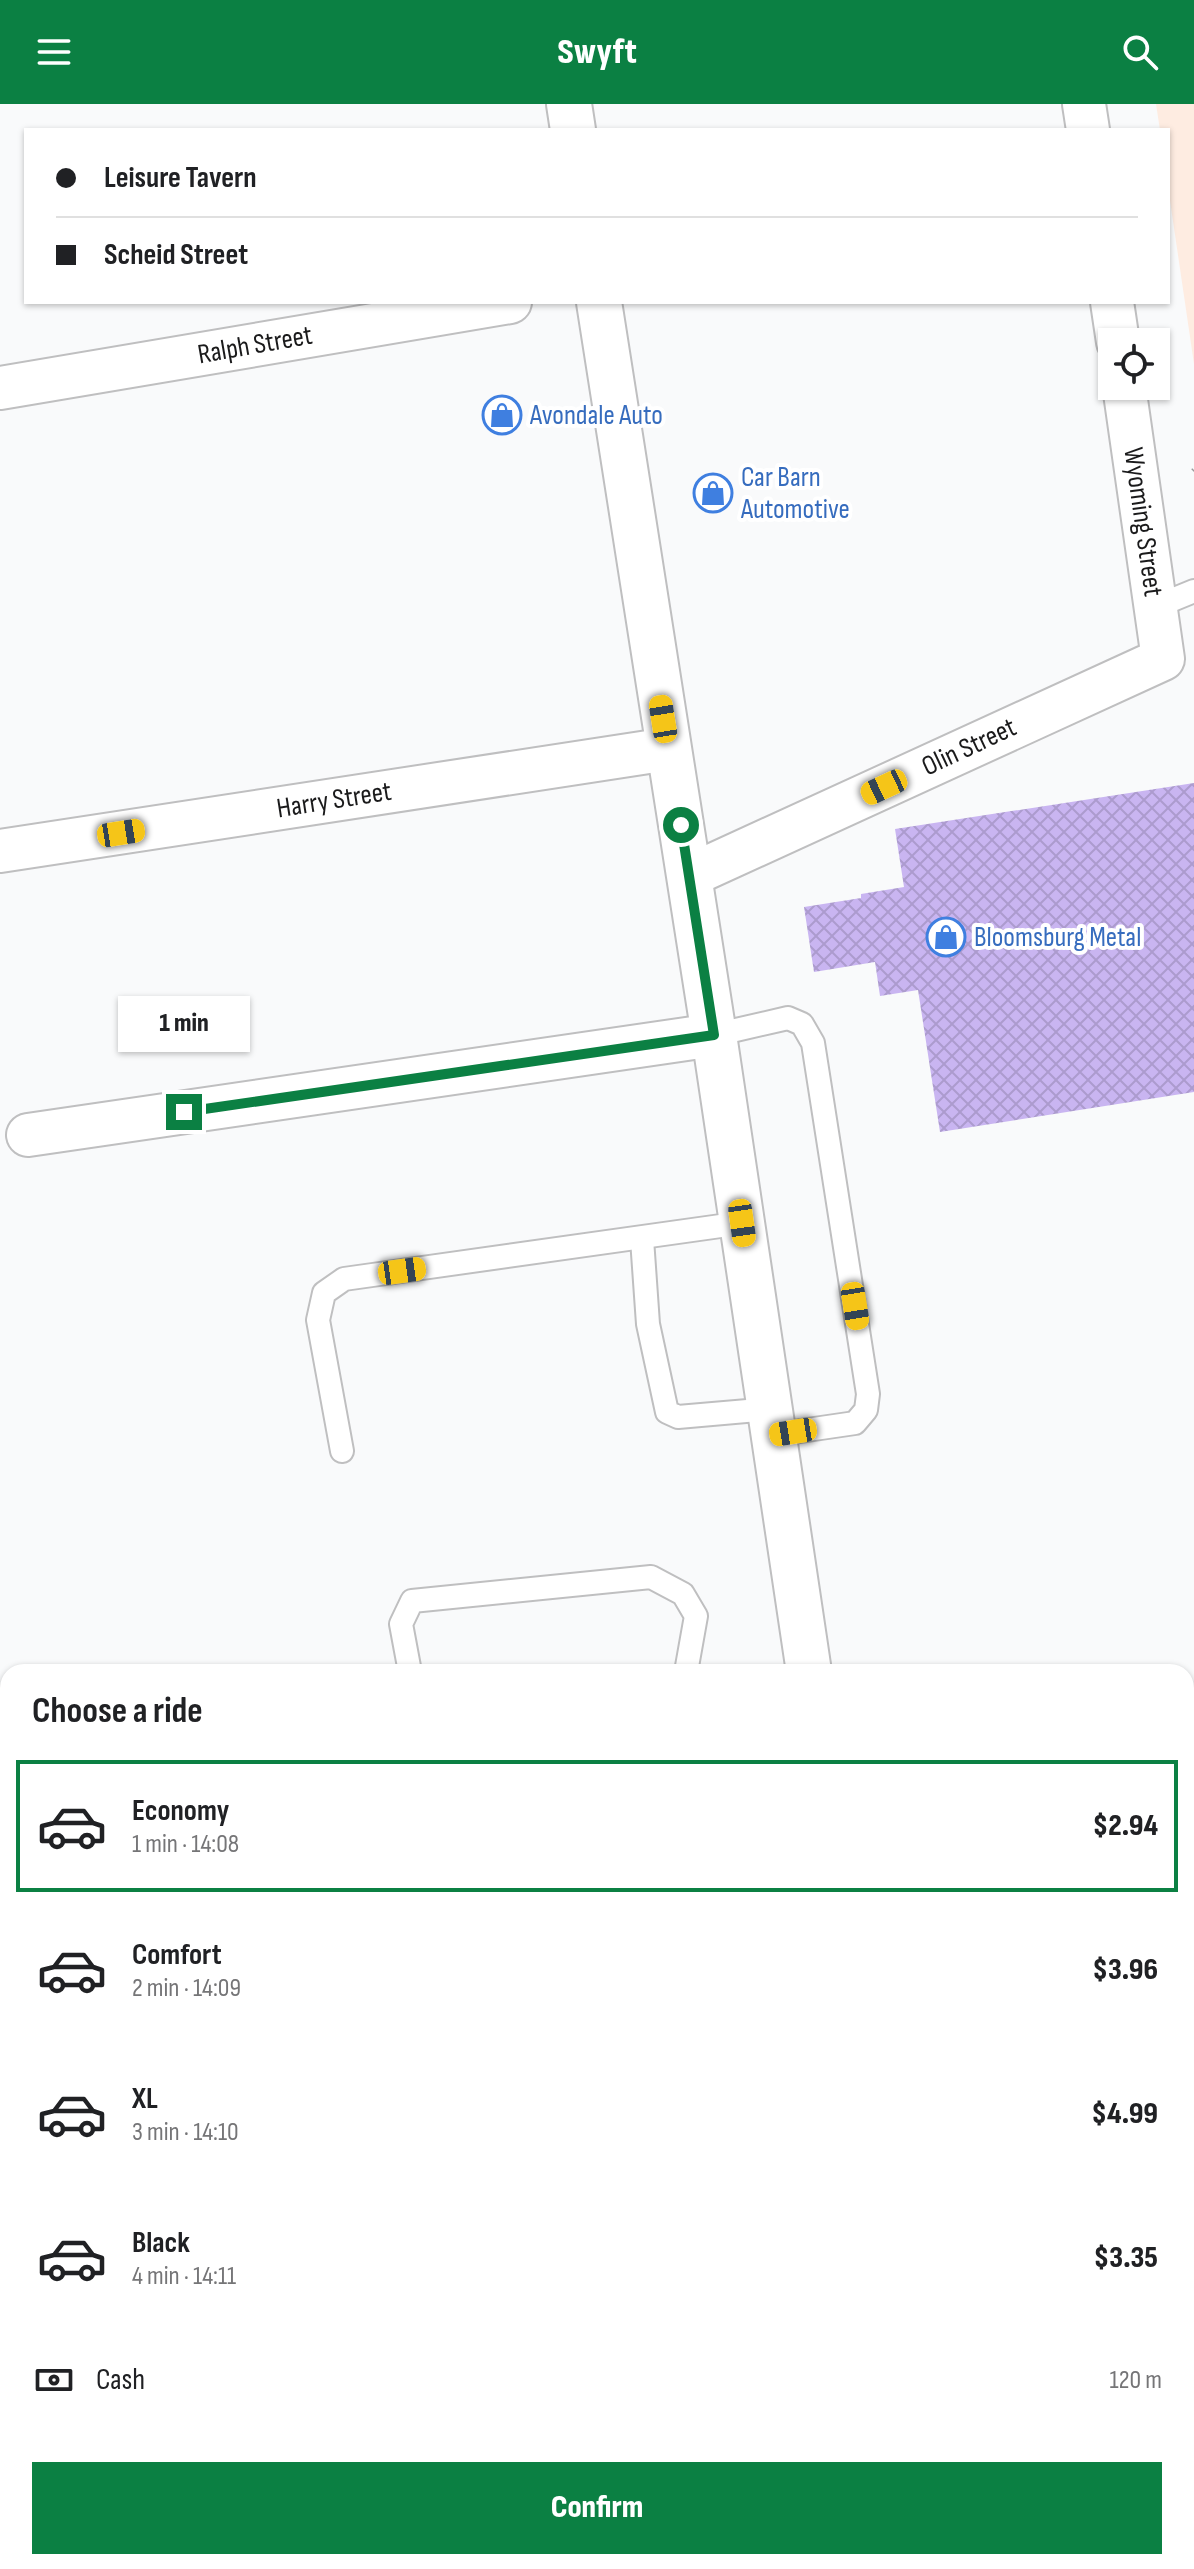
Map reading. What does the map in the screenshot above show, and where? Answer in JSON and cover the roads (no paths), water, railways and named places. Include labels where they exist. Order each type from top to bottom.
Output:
[{"type":"street","points":[[569,104],[573,128]]},
{"type":"street","points":[[1084,104],[1088,128]]},
{"type":"street","name":"Ralph Street","points":[[0,388],[498,304]]},
{"type":"street","points":[[599,304],[714,1035],[808,1664]]},
{"type":"street","points":[[1112,304],[1116,328]]},
{"type":"street","name":"Wyoming Street","points":[[1126,400],[1163,659]]},
{"type":"street","name":"Olin Street","points":[[689,876],[1163,659]]},
{"type":"street","name":"Harry Street","points":[[0,851],[668,749]]},
{"type":"street","points":[[28,1135],[714,1035]]},
{"type":"lane","points":[[1155,607],[1194,591]]},
{"type":"lane","points":[[642,1239],[648,1324],[667,1412],[678,1417],[855,1423],[866,1410],[866,1379],[813,1043],[802,1024],[788,1018],[714,1035]]},
{"type":"lane","points":[[342,1451],[318,1320],[324,1293],[344,1279],[742,1223]]},
{"type":"lane","points":[[408,1664],[401,1624],[412,1601],[651,1577],[683,1594],[696,1616],[687,1664]]},
{"type":"place","name":"Avondale Auto","points":[[502,415]]},
{"type":"place","name":"Car Barn Automotive","points":[[713,493]]},
{"type":"place","name":"Bloomsburg Metal","points":[[946,937]]}]
